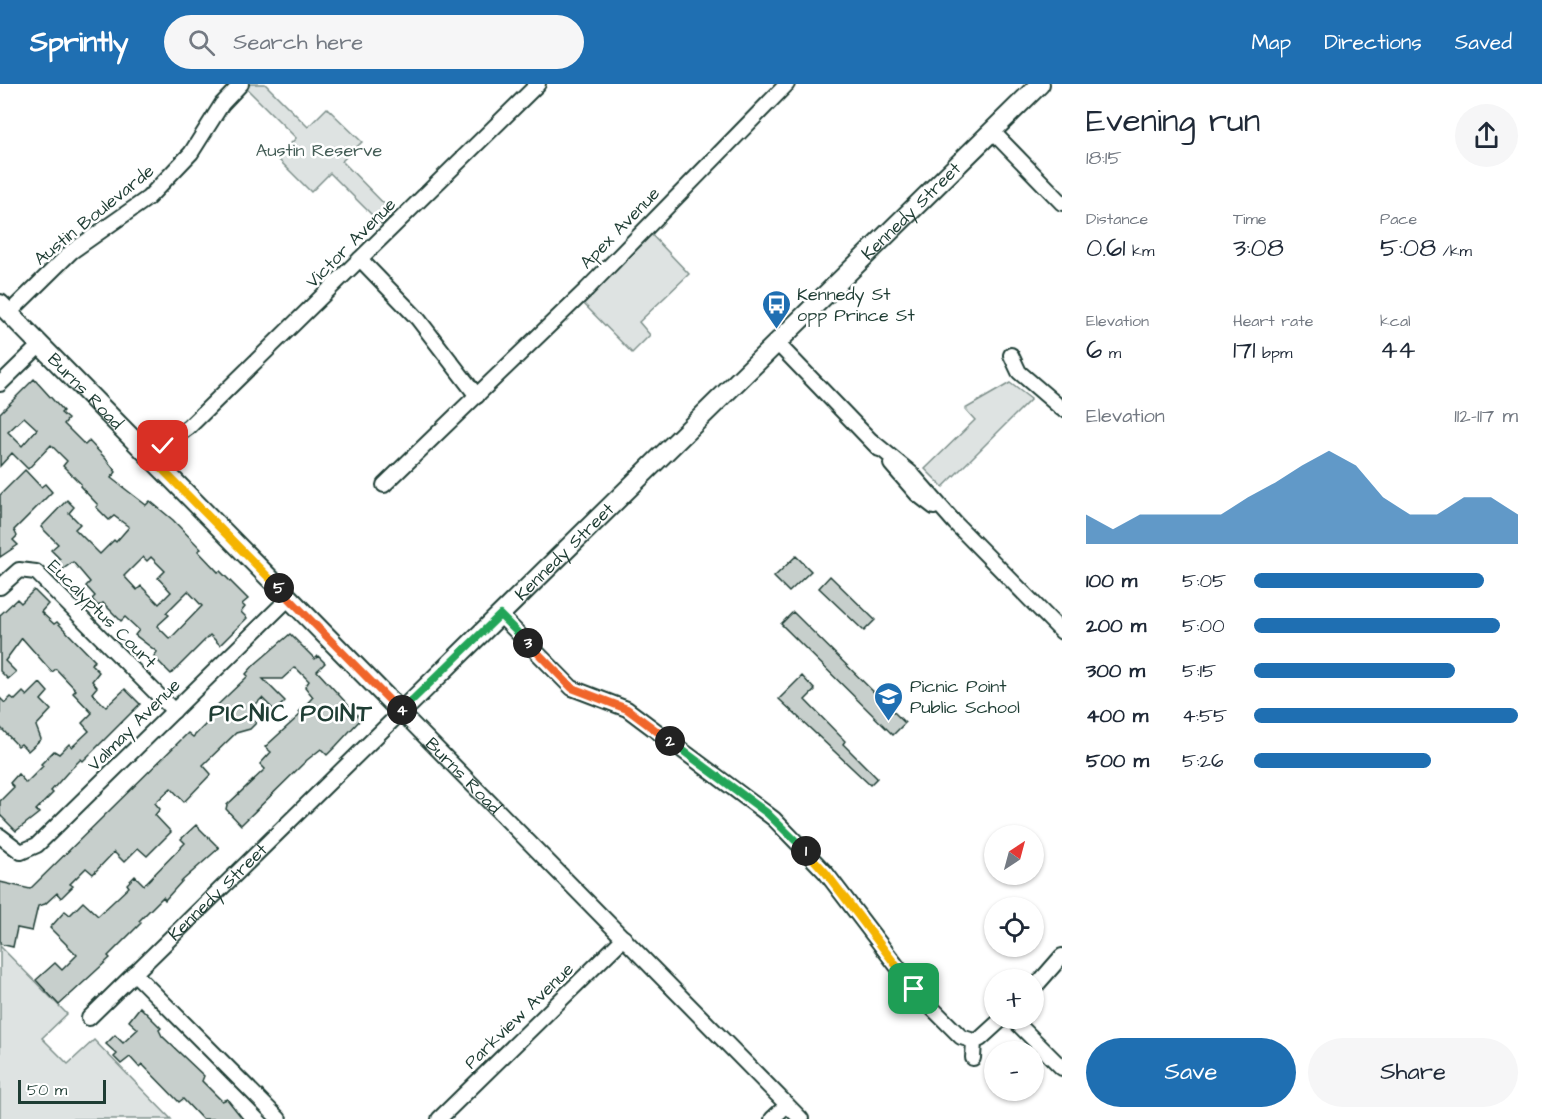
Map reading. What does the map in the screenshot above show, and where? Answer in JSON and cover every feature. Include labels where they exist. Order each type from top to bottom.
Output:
[{"type":"street","name":"Austin Boulevarde","points":[[4,308],[71,252],[138,207],[191,153],[222,104],[241,84]]},
{"type":"street","name":"Victor Avenue","points":[[154,461],[158,451],[189,427],[538,84]]},
{"type":"street","name":"Apex Avenue","points":[[384,485],[477,396],[787,84]]},
{"type":"street","name":"Kennedy Street","points":[[89,1018],[777,344],[992,131],[1032,87]]},
{"type":"street","points":[[992,131],[1062,203]]},
{"type":"street","points":[[360,259],[418,320],[477,396]]},
{"type":"street","name":"Burns Road","points":[[4,308],[801,1119]]},
{"type":"street","points":[[777,344],[873,442],[917,494],[955,523],[1062,632]]},
{"type":"street","points":[[0,384],[40,345]]},
{"type":"street","points":[[1011,355],[1019,372],[1062,409]]},
{"type":"street","name":"Eucalyptus Court","points":[[0,587],[19,570],[36,572],[174,711]]},
{"type":"street","name":"Valmay Avenue","points":[[0,836],[17,851],[32,850],[289,598]]},
{"type":"street","points":[[500,615],[572,688],[627,709],[767,813],[821,867],[919,995],[961,1037],[974,1041],[991,1029]]},
{"type":"street","name":"Parkview Avenue","points":[[440,1119],[624,938]]},
{"type":"street","points":[[1044,977],[1062,956]]},
{"type":"street","points":[[134,973],[279,1119]]},
{"type":"street","points":[[1023,1029],[1062,1068]]},
{"type":"street","points":[[973,1058],[974,1041]]},
{"type":"street","points":[[772,1119],[787,1104]]},
{"type":"green space","name":"Austin Reserve","points":[[250,84],[265,84],[308,127],[327,108],[362,142],[342,161],[393,213],[382,225],[330,173],[311,192],[277,158],[296,138],[246,88]]},
{"type":"green space","points":[[650,233],[689,274],[639,322],[650,335],[632,353],[582,302]]},
{"type":"green space","points":[[1010,383],[1031,399],[943,487],[925,469],[975,420],[965,409]]},
{"type":"green space","points":[[0,946],[67,1014],[42,1038],[68,1064],[94,1040],[171,1119],[0,1119]]},
{"type":"building","points":[[34,379],[63,411],[61,413],[68,419],[64,424],[85,445],[89,441],[106,459],[116,472],[111,478],[146,505],[150,501],[173,520],[201,549],[198,551],[248,599],[242,604],[245,607],[241,612],[247,618],[220,645],[210,635],[171,674],[154,656],[157,652],[135,635],[139,630],[125,617],[121,621],[103,603],[98,606],[92,599],[95,596],[86,586],[90,582],[73,562],[63,569],[56,562],[60,559],[51,550],[58,544],[41,527],[67,500],[74,507],[69,513],[80,524],[75,529],[100,554],[114,540],[116,542],[129,527],[114,516],[109,520],[96,507],[98,505],[63,466],[67,461],[51,445],[28,469],[12,453],[0,466],[0,413]],"holes":[[[24,417],[37,429],[22,446],[8,432]],[[143,557],[147,561],[151,557],[165,571],[158,578],[171,592],[159,604],[141,586],[137,590],[124,576]],[[188,591],[202,606],[170,639],[157,626],[169,615],[166,613]]]},
{"type":"building","points":[[25,470],[41,487],[45,484],[52,492],[14,530],[17,536],[13,540],[18,545],[0,557],[0,495]]},
{"type":"building","points":[[796,556],[811,571],[789,592],[774,577]]},
{"type":"building","points":[[830,576],[875,620],[864,631],[819,588]]},
{"type":"building","points":[[34,590],[48,604],[41,612],[54,624],[57,622],[95,661],[91,664],[99,672],[92,681],[97,687],[92,693],[106,707],[125,689],[140,704],[83,761],[81,759],[67,773],[51,791],[53,793],[36,810],[39,813],[16,831],[0,815],[0,801],[14,787],[10,783],[18,774],[26,783],[54,751],[59,754],[69,744],[72,747],[89,731],[82,723],[92,713],[73,693],[76,690],[56,669],[52,672],[22,638],[5,661],[16,672],[8,679],[0,671],[0,615],[17,599],[21,603]]},
{"type":"building","points":[[793,612],[905,723],[893,735],[781,624]]},
{"type":"building","points":[[290,634],[315,659],[318,656],[325,663],[317,671],[361,719],[336,746],[327,755],[321,749],[307,760],[241,825],[226,809],[227,805],[265,769],[260,764],[271,752],[265,747],[301,714],[299,712],[313,697],[305,687],[309,681],[297,669],[294,668],[282,679],[263,679],[285,701],[275,711],[262,698],[247,713],[256,723],[250,729],[236,733],[203,765],[211,774],[184,802],[171,788],[155,803],[160,809],[155,815],[171,832],[147,856],[138,848],[124,862],[114,852],[93,874],[86,868],[70,884],[73,886],[61,898],[57,893],[45,904],[38,906],[32,931],[17,928],[13,947],[0,944],[0,882],[30,889],[188,733],[193,737],[210,720],[206,716],[248,676],[246,674],[254,665]]},
{"type":"building","points":[[802,676],[815,690],[805,700],[845,741],[843,744],[877,778],[870,785],[779,699]]},
{"type":"building","points":[[40,683],[48,692],[41,700],[51,710],[36,726],[41,739],[28,751],[21,744],[18,746],[0,727],[0,698],[5,703],[11,697],[15,700],[23,692],[27,696]]},
{"type":"building","points":[[196,825],[219,848],[183,880],[165,900],[163,897],[108,956],[110,958],[59,1005],[36,980],[55,963],[62,970],[77,955],[50,928],[65,911],[70,915],[83,902],[98,916],[129,887],[127,884],[135,876],[144,885],[185,843],[181,839]]},
{"type":"building","points":[[140,1007],[161,1028],[159,1030],[162,1036],[204,1076],[202,1081],[222,1101],[227,1099],[243,1119],[202,1119],[183,1099],[179,1102],[142,1064],[139,1067],[130,1057],[121,1064],[114,1057],[117,1054],[106,1044],[115,1035],[123,1043],[138,1029],[129,1021]]},
{"type":"place","name":"Kennedy St opp Prince St","points":[[776,330]]},
{"type":"place","name":"Picnic Point Public School","points":[[889,722]]},
{"type":"district","name":"PICNIC POINT","points":[[291,714]]},
{"type":"route","points":[[163,446],[154,461],[401,712],[500,615],[572,688],[627,709],[767,813],[821,867],[914,989]]}]
